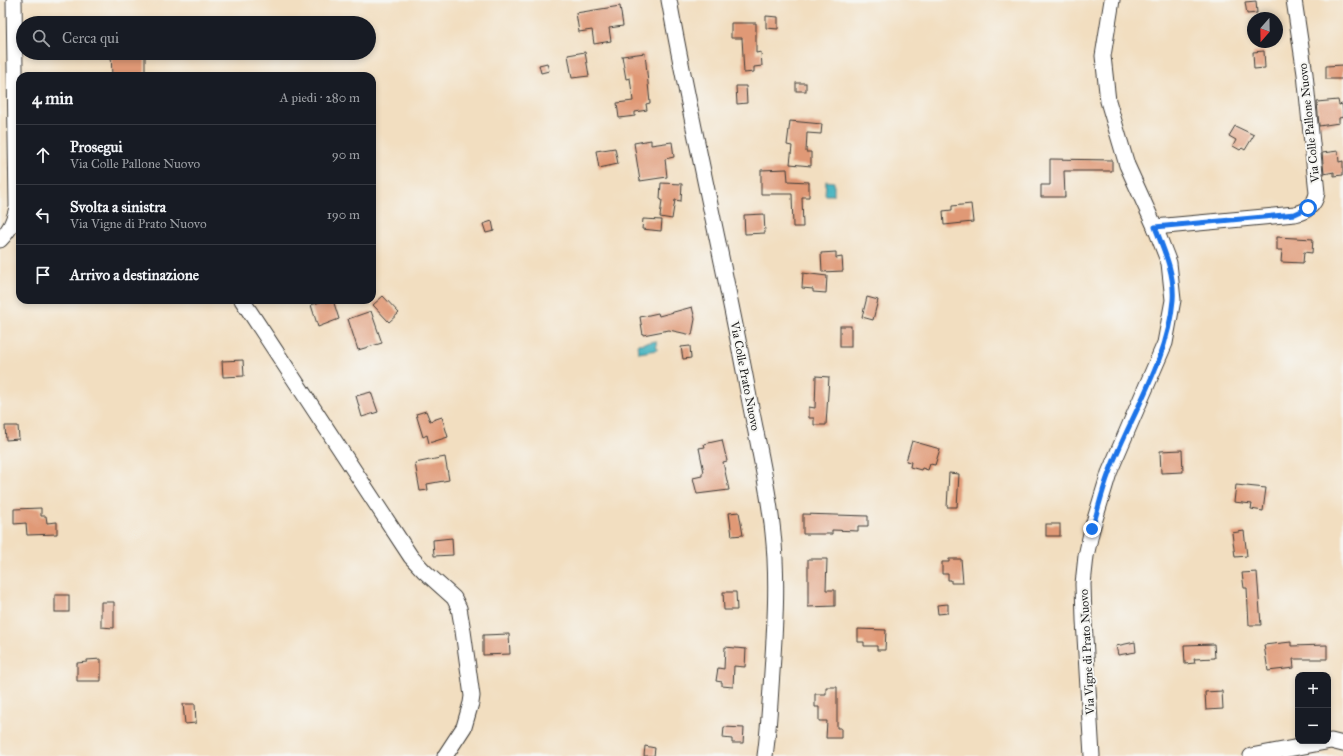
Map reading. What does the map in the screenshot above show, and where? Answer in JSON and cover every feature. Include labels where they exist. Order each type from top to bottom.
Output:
[{"type":"street","points":[[14,0],[16,138]]},
{"type":"street","name":"Via Colle Prato Nuovo","points":[[670,0],[683,74],[736,328],[769,499],[774,533],[776,580],[775,627],[769,728],[765,756]]},
{"type":"street","name":"Via Vigne di Prato Nuovo","points":[[1092,756],[1084,620],[1083,584],[1086,556],[1092,529],[1109,473],[1165,343],[1173,300],[1173,288],[1169,263],[1155,227],[1127,165],[1108,101],[1103,56],[1112,0]]},
{"type":"street","name":"Via Colle Pallone Nuovo","points":[[1155,227],[1295,214],[1306,210],[1313,203],[1316,193],[1305,74],[1294,0]]},
{"type":"street","points":[[0,240],[9,231],[16,211]]},
{"type":"street","points":[[245,304],[411,557],[456,600],[463,631],[472,696],[467,720],[445,756]]},
{"type":"street","points":[[1251,756],[1267,755],[1331,741],[1343,744]]},
{"type":"water","points":[[826,181],[834,182],[834,195],[825,195]]},
{"type":"water","points":[[656,341],[657,350],[639,353],[638,344]]},
{"type":"building","points":[[1256,1],[1257,12],[1247,12],[1247,14],[1245,2]]},
{"type":"building","points":[[620,6],[623,26],[609,28],[611,41],[594,44],[592,30],[579,32],[576,13]]},
{"type":"building","points":[[766,16],[778,17],[778,29],[766,28]]},
{"type":"building","points":[[731,23],[756,23],[756,53],[761,52],[762,66],[754,67],[754,72],[744,73],[742,38],[731,38]]},
{"type":"building","points":[[1264,51],[1265,68],[1254,69],[1253,52]]},
{"type":"building","points":[[585,52],[589,76],[572,78],[568,55]]},
{"type":"building","points":[[645,53],[650,103],[646,104],[647,110],[635,112],[635,116],[619,118],[617,103],[633,101],[630,78],[626,79],[622,56]]},
{"type":"building","points":[[111,60],[145,60],[145,72],[112,72]]},
{"type":"building","points":[[547,63],[549,71],[541,73],[539,65]]},
{"type":"building","points":[[1343,65],[1343,79],[1326,79],[1326,66]]},
{"type":"building","points":[[796,83],[806,83],[806,91],[796,91]]},
{"type":"building","points":[[736,86],[746,86],[747,103],[737,104]]},
{"type":"building","points":[[1338,100],[1339,105],[1342,104],[1343,110],[1343,117],[1339,118],[1339,123],[1319,126],[1317,102]]},
{"type":"building","points":[[790,121],[822,124],[821,134],[807,133],[806,152],[811,152],[811,166],[790,164],[792,146],[787,145]]},
{"type":"building","points":[[1235,126],[1254,135],[1245,150],[1242,148],[1240,150],[1233,146],[1236,140],[1229,136]]},
{"type":"building","points":[[651,140],[651,145],[672,142],[674,157],[665,159],[667,177],[640,181],[634,143]]},
{"type":"building","points":[[615,148],[618,164],[599,168],[596,151]]},
{"type":"building","points":[[1338,151],[1339,162],[1343,161],[1343,175],[1334,176],[1334,172],[1324,174],[1322,153]]},
{"type":"building","points":[[1050,159],[1112,160],[1112,171],[1064,171],[1065,197],[1041,197],[1041,185],[1050,185]]},
{"type":"building","points":[[787,169],[788,181],[809,182],[809,197],[802,197],[803,227],[793,227],[792,194],[761,194],[761,170]]},
{"type":"building","points":[[661,183],[682,184],[681,201],[675,200],[672,219],[660,217],[662,200],[660,199]]},
{"type":"building","points":[[971,204],[973,222],[944,225],[943,211],[952,210],[952,206]]},
{"type":"building","points":[[764,214],[765,233],[745,234],[744,215]]},
{"type":"building","points":[[643,219],[662,220],[661,231],[642,229]]},
{"type":"building","points":[[492,221],[494,231],[486,233],[483,224]]},
{"type":"building","points":[[1277,237],[1313,239],[1312,253],[1304,252],[1303,263],[1281,262],[1282,250],[1277,250]]},
{"type":"building","points":[[836,252],[836,258],[842,257],[843,271],[822,272],[821,253]]},
{"type":"building","points":[[803,273],[827,276],[826,293],[813,292],[813,289],[802,288]]},
{"type":"building","points":[[383,296],[399,313],[389,322],[373,305],[376,304]]},
{"type":"building","points":[[867,297],[878,300],[873,320],[862,317]]},
{"type":"building","points":[[334,304],[339,319],[318,327],[311,305]]},
{"type":"building","points":[[692,307],[695,319],[692,335],[669,330],[643,335],[640,317],[658,313],[659,316]]},
{"type":"building","points":[[371,311],[382,343],[358,350],[348,319]]},
{"type":"building","points":[[840,326],[851,326],[851,347],[840,347]]},
{"type":"building","points":[[690,346],[691,358],[683,359],[681,347]]},
{"type":"building","points":[[243,360],[244,376],[223,377],[222,361]]},
{"type":"building","points":[[816,376],[829,377],[826,425],[814,425],[814,418],[809,418],[809,407],[815,408]]},
{"type":"building","points":[[371,392],[378,412],[362,417],[356,396]]},
{"type":"building","points":[[426,411],[430,421],[442,417],[448,437],[429,443],[427,435],[423,437],[416,414]]},
{"type":"building","points":[[5,426],[18,426],[19,439],[6,440]]},
{"type":"building","points":[[722,440],[727,461],[723,462],[729,490],[697,494],[693,478],[702,476],[702,473],[704,472],[699,448],[705,447],[704,444]]},
{"type":"building","points":[[912,441],[940,449],[935,465],[930,464],[928,470],[910,467],[911,462],[906,461]]},
{"type":"building","points":[[1182,450],[1183,472],[1161,473],[1160,451]]},
{"type":"building","points":[[445,457],[449,480],[427,484],[428,490],[420,491],[415,463]]},
{"type":"building","points":[[949,473],[959,474],[957,507],[947,507]]},
{"type":"building","points":[[1236,485],[1266,488],[1263,511],[1251,509],[1252,504],[1234,502]]},
{"type":"building","points":[[41,508],[41,516],[46,516],[47,523],[57,522],[57,534],[27,535],[26,523],[14,524],[14,509]]},
{"type":"building","points":[[739,512],[743,535],[732,536],[729,513]]},
{"type":"building","points":[[803,514],[868,516],[868,526],[858,526],[858,531],[832,530],[832,534],[803,534]]},
{"type":"building","points":[[1046,524],[1060,524],[1060,536],[1046,536]]},
{"type":"building","points":[[1244,531],[1247,556],[1235,557],[1232,533]]},
{"type":"building","points":[[452,538],[453,555],[434,556],[433,540]]},
{"type":"building","points":[[808,559],[827,559],[826,590],[835,590],[835,606],[808,607]]},
{"type":"building","points":[[949,559],[961,559],[963,583],[951,583],[951,580],[948,580],[948,574],[942,574],[942,562],[949,562]]},
{"type":"building","points":[[1257,572],[1261,625],[1249,625],[1247,588],[1244,588],[1242,573]]},
{"type":"building","points":[[723,592],[736,592],[737,610],[724,610]]},
{"type":"building","points":[[55,595],[69,595],[69,612],[55,612]]},
{"type":"building","points":[[101,602],[114,602],[114,628],[101,627]]},
{"type":"building","points":[[948,604],[948,613],[938,614],[937,605]]},
{"type":"building","points":[[858,629],[886,630],[885,650],[877,650],[877,646],[864,646],[864,642],[858,642]]},
{"type":"building","points":[[509,634],[510,654],[483,655],[483,635]]},
{"type":"building","points":[[1135,642],[1136,652],[1118,655],[1116,646]]},
{"type":"building","points":[[1291,642],[1291,646],[1327,645],[1327,659],[1293,659],[1294,668],[1268,671],[1264,645]]},
{"type":"building","points":[[1214,644],[1215,658],[1194,659],[1195,663],[1185,664],[1184,645]]},
{"type":"building","points":[[725,647],[746,649],[745,667],[734,666],[733,687],[722,686],[722,682],[716,681],[718,668],[724,669]]},
{"type":"building","points":[[101,659],[101,681],[77,681],[77,663],[87,662],[87,660]]},
{"type":"building","points":[[826,687],[837,687],[837,728],[841,728],[841,738],[826,738],[827,721],[819,721],[819,707],[815,707],[815,694],[826,694]]},
{"type":"building","points":[[1222,691],[1223,709],[1206,710],[1205,692]]},
{"type":"building","points":[[183,704],[195,704],[196,723],[185,724]]},
{"type":"building","points":[[724,727],[744,728],[743,743],[732,743],[732,739],[723,738]]},
{"type":"building","points":[[645,746],[655,748],[654,756],[644,756]]},
{"type":"route","points":[[1092,529],[1109,473],[1147,388],[1165,343],[1173,300],[1173,288],[1169,263],[1155,227],[1295,214],[1308,208]]}]
